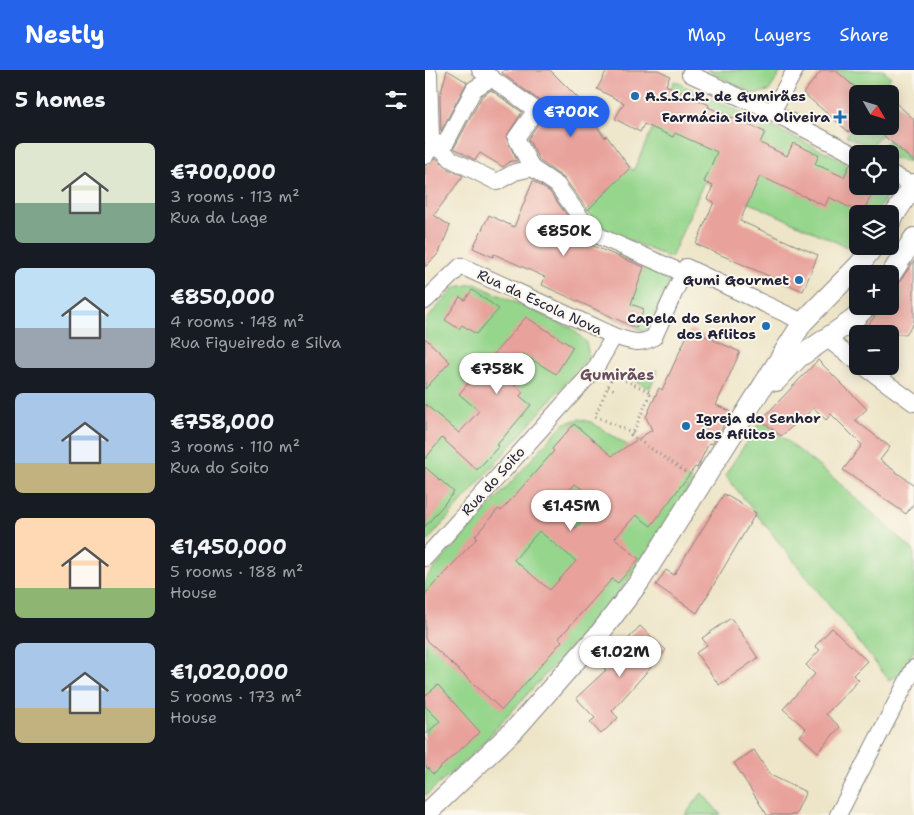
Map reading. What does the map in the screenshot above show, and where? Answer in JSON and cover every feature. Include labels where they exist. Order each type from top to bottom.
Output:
[{"type":"street","points":[[427,70],[429,74],[431,138],[451,160],[497,182],[515,172],[532,168]]},
{"type":"street","points":[[772,112],[795,70]]},
{"type":"street","points":[[425,156],[439,146],[474,89],[486,74],[535,110],[516,138],[532,168],[557,185],[589,229],[601,237],[683,273],[686,267],[807,317]]},
{"type":"street","points":[[690,74],[772,112],[849,152]]},
{"type":"street","points":[[899,178],[914,185],[899,208]]},
{"type":"street","points":[[897,265],[914,238]]},
{"type":"street","points":[[425,815],[511,733],[600,633],[640,581],[807,317],[839,287],[866,255]]},
{"type":"street","name":"Rua da Escola Nova","points":[[425,301],[461,266],[614,336],[633,342],[645,343],[654,337],[661,325],[683,273]]},
{"type":"street","points":[[729,439],[798,358],[858,315]]},
{"type":"street","points":[[807,317],[808,328],[817,336],[826,338],[849,356]]},
{"type":"street","name":"Rua do Soito","points":[[425,558],[595,369],[614,336]]},
{"type":"street","points":[[875,375],[914,403]]},
{"type":"street","points":[[838,815],[914,668]]},
{"type":"path","points":[[633,433],[595,416],[613,375],[651,392],[633,433],[631,435],[702,483]]},
{"type":"path","points":[[608,387],[615,390]]},
{"type":"green space","points":[[707,70],[782,70],[769,91],[754,94]]},
{"type":"green space","points":[[835,70],[885,70],[884,72],[891,77],[884,85],[852,85]]},
{"type":"green space","points":[[674,81],[849,163],[849,195],[885,195],[885,199],[881,205],[849,205],[849,245],[847,247],[704,182],[671,258],[611,233],[586,212],[611,187],[571,146],[598,128],[633,171]]},
{"type":"green space","points":[[849,132],[849,135],[881,135],[873,145],[866,145],[846,136]]},
{"type":"green space","points":[[888,140],[894,145],[883,145]]},
{"type":"green space","points":[[899,149],[914,162],[899,160]]},
{"type":"green space","points":[[619,252],[672,275],[648,329],[643,331],[596,310]]},
{"type":"green space","points":[[475,284],[573,329],[586,342],[589,356],[425,544],[425,321],[455,287]]},
{"type":"green space","points":[[658,370],[650,388],[624,376]]},
{"type":"green space","points":[[579,419],[591,422],[643,455],[647,451],[693,482],[617,596],[472,755],[425,796],[425,579],[563,424]]},
{"type":"green space","points":[[761,420],[837,481],[914,551],[914,651],[899,674],[889,680],[725,475]]},
{"type":"green space","points":[[702,793],[721,815],[685,815]]},
{"type":"building","points":[[447,70],[467,82],[441,131],[440,96]]},
{"type":"building","points":[[504,70],[550,70],[579,99],[605,138],[606,135],[630,168],[588,210],[565,179],[540,161],[528,139],[544,115],[545,105],[502,73]]},
{"type":"building","points":[[607,70],[658,70],[670,76],[666,85],[709,105],[708,107],[765,132],[760,143],[787,156],[793,143],[819,155],[815,164],[844,177],[849,166],[849,195],[872,195],[866,205],[849,205],[849,207],[829,197],[825,206],[760,176],[740,221],[818,255],[803,291],[696,244],[714,202],[707,199],[713,186],[704,182],[717,152],[675,133],[673,137],[644,124],[640,132],[615,119],[624,103],[597,89]]},
{"type":"building","points":[[822,70],[835,70],[852,85],[849,85],[849,132],[803,93]]},
{"type":"building","points":[[491,90],[522,112],[506,137],[517,161],[511,161],[503,167],[480,153],[475,160],[454,148],[482,96]]},
{"type":"building","points":[[899,106],[914,119],[914,162],[899,149],[899,145],[895,145],[883,135],[899,135]]},
{"type":"building","points":[[436,158],[446,168],[463,176],[434,215],[450,226],[439,253],[425,267],[425,166]]},
{"type":"building","points":[[533,181],[550,192],[579,232],[576,239],[644,267],[631,304],[644,309],[636,328],[542,285],[545,277],[494,254],[493,257],[473,248],[489,215],[514,227]]},
{"type":"building","points":[[914,261],[914,323],[906,334],[899,334],[899,325],[868,325],[876,315],[899,315],[899,282]]},
{"type":"building","points":[[472,290],[499,309],[476,334],[462,325],[459,329],[445,320],[460,297],[465,300]]},
{"type":"building","points":[[526,317],[573,347],[556,374],[523,354],[512,369],[511,382],[523,392],[520,396],[531,405],[497,445],[499,446],[477,470],[442,438],[425,459],[425,404],[459,433],[479,411],[459,394]]},
{"type":"building","points":[[690,329],[740,352],[716,405],[730,411],[712,444],[709,443],[697,468],[695,467],[651,526],[636,515],[615,538],[639,559],[618,583],[612,579],[559,638],[562,641],[502,710],[425,639],[425,594],[477,538],[475,536],[498,509],[501,511],[554,451],[552,449],[574,424],[612,456],[652,430],[646,417],[659,388],[662,390]],"holes":[[[575,484],[599,501],[576,528],[553,509]],[[539,531],[576,561],[550,590],[514,560]]]},
{"type":"building","points":[[425,338],[450,362],[425,389]]},
{"type":"building","points":[[818,360],[867,409],[855,420],[890,447],[880,460],[914,485],[914,503],[906,514],[843,470],[862,445],[831,414],[826,420],[814,408],[781,436],[761,420]]},
{"type":"building","points":[[425,467],[454,492],[425,527]]},
{"type":"building","points":[[724,494],[756,513],[697,613],[656,585],[666,570],[674,575]]},
{"type":"building","points":[[731,618],[758,658],[719,685],[696,653],[707,645],[702,638]]},
{"type":"building","points":[[640,626],[666,650],[612,711],[618,718],[601,734],[590,722],[595,718],[576,698],[606,670],[603,667]]},
{"type":"building","points":[[832,628],[867,661],[853,675],[859,680],[826,714],[840,727],[818,752],[800,736],[806,729],[783,709],[815,674],[806,665],[820,650],[815,646]]},
{"type":"building","points":[[438,685],[480,732],[433,774],[425,766],[425,735],[440,721],[425,706],[425,696]]},
{"type":"building","points":[[754,750],[770,775],[806,792],[795,815],[767,815],[734,763]]},
{"type":"place","name":"A.S.S.C.R. de Gumirães","points":[[635,96]]},
{"type":"place","name":"Farmácia Silva Oliveira","points":[[840,117]]},
{"type":"place","name":"Gumi Gourmet","points":[[799,280]]},
{"type":"place","name":"Capela do Senhor dos Aflitos","points":[[766,326]]},
{"type":"place","name":"Igreja do Senhor dos Aflitos","points":[[686,426]]},
{"type":"district","name":"Gumirães","points":[[617,375]]}]
